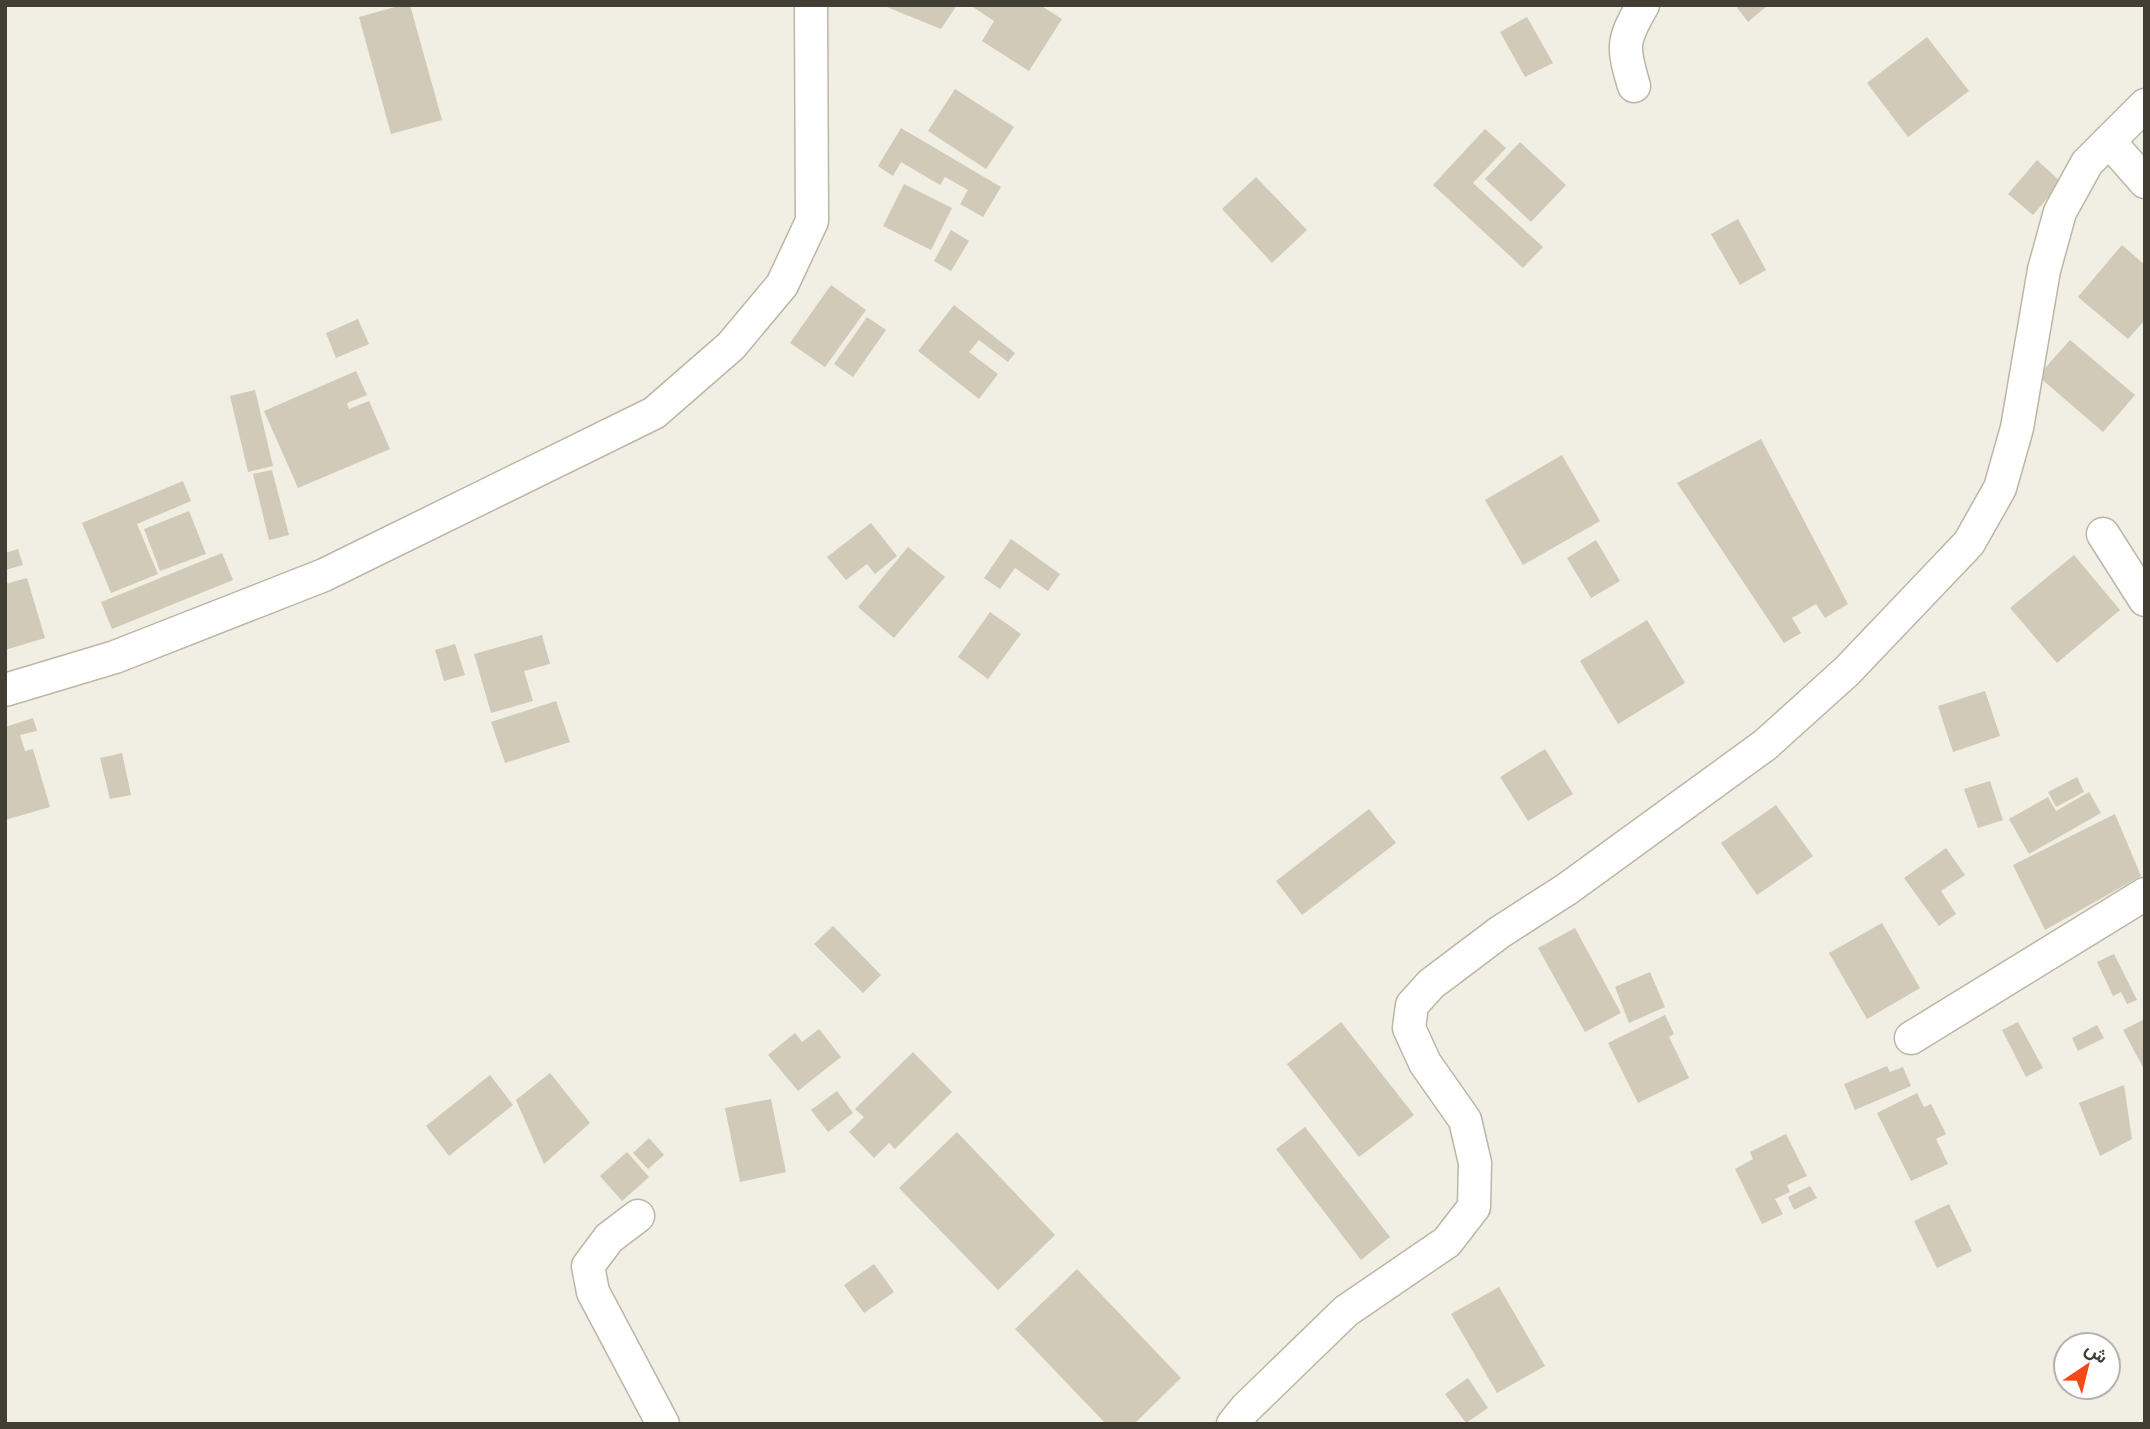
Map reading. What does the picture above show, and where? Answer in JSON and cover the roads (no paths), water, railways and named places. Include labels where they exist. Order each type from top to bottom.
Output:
[{"type":"street","points":[[5,690],[115,657],[324,575],[654,414],[731,346],[782,285],[812,221],[811,5]]},
{"type":"street","points":[[1634,86],[1625,55],[1628,31],[1643,5]]},
{"type":"street","points":[[1233,1424],[1246,1408],[1346,1311],[1447,1242],[1474,1207],[1475,1163],[1465,1120],[1419,1051],[1409,1028],[1412,1005],[1431,984],[1500,932],[1567,889],[1765,745],[1847,671],[1969,543],[2004,476],[2017,428],[2044,270],[2060,212],[2087,163],[2145,105]]},
{"type":"street","points":[[2109,141],[2145,182]]},
{"type":"street","points":[[2103,534],[2145,600]]},
{"type":"street","points":[[1911,1038],[2145,894]]},
{"type":"street","points":[[638,1216],[609,1238],[588,1266],[593,1292],[663,1424]]}]
